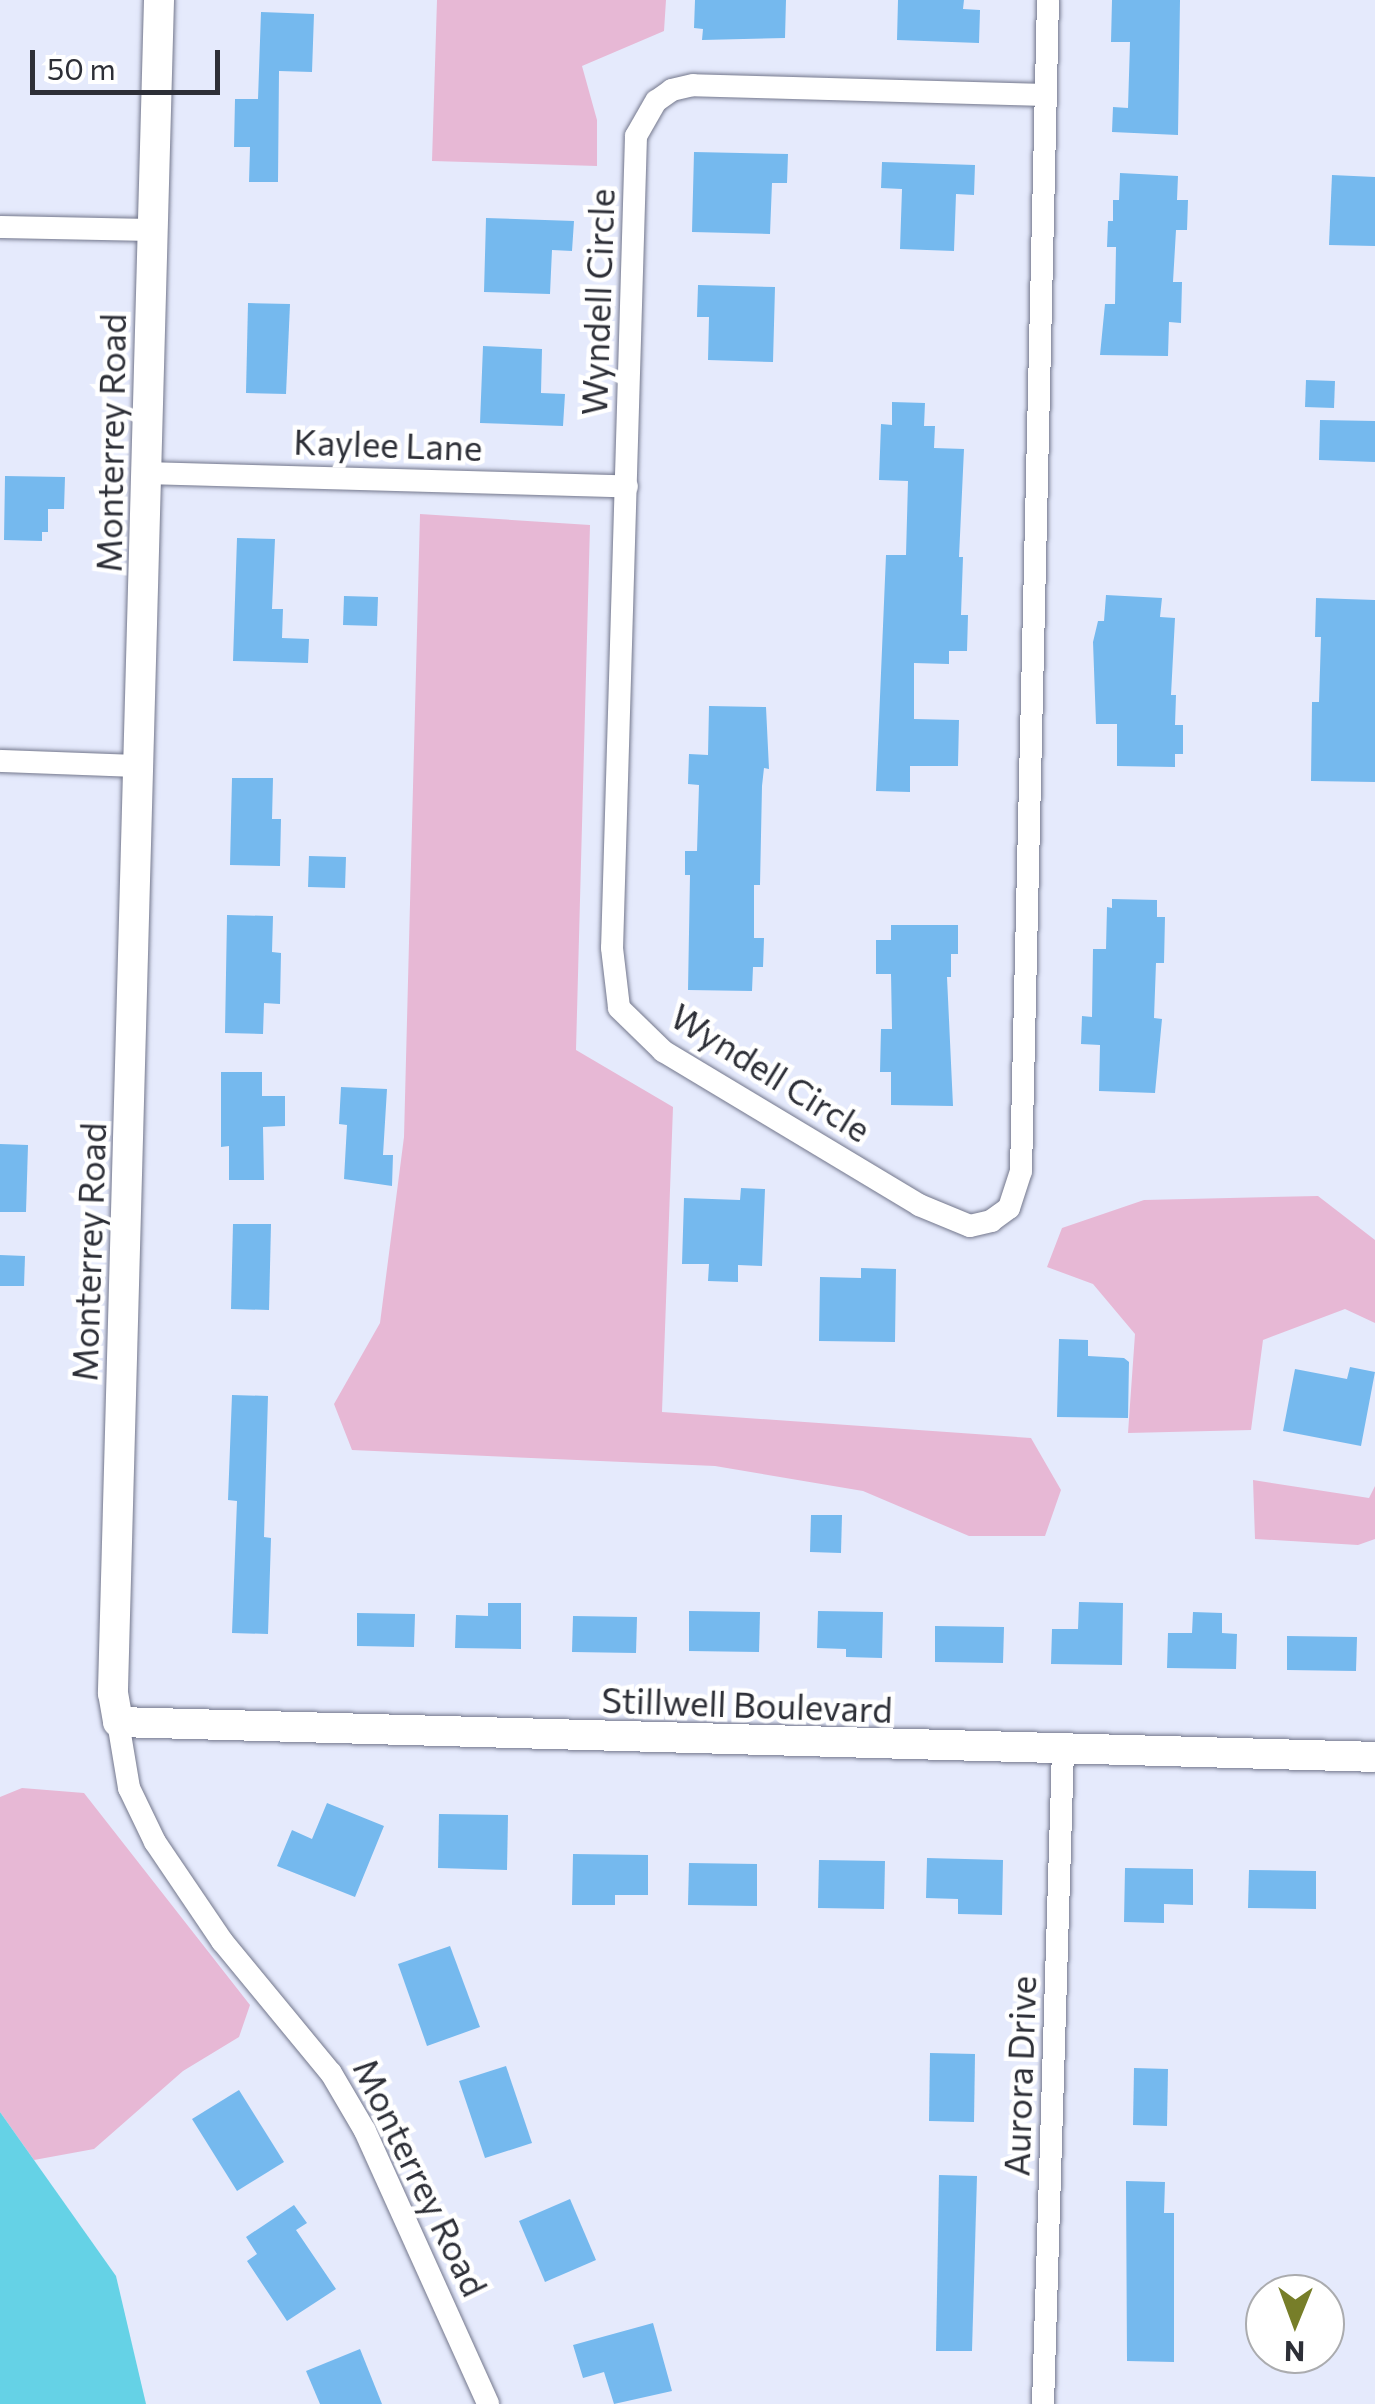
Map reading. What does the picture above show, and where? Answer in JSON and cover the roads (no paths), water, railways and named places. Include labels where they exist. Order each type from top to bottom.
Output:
[{"type":"street","name":"Monterrey Road","points":[[160,0],[112,1693],[129,1788],[155,1842],[222,1941],[331,2072],[365,2131],[488,2404]]},
{"type":"street","name":"Wyndell Circle","points":[[1046,95],[693,84],[672,90],[656,101],[636,136],[612,948],[619,1008],[663,1051],[919,1205],[970,1226],[992,1221],[1009,1208],[1021,1171],[1046,95],[1048,0]]},
{"type":"street","points":[[0,227],[154,230]]},
{"type":"street","name":"Kaylee Lane","points":[[148,473],[627,486]]},
{"type":"street","points":[[0,761],[139,766]]},
{"type":"street","name":"Stillwell Boulevard","points":[[118,1722],[1375,1757]]},
{"type":"street","name":"Aurora Drive","points":[[1043,2404],[1064,1750]]},
{"type":"water","points":[[0,2112],[116,2276],[146,2404],[0,2404]]}]
